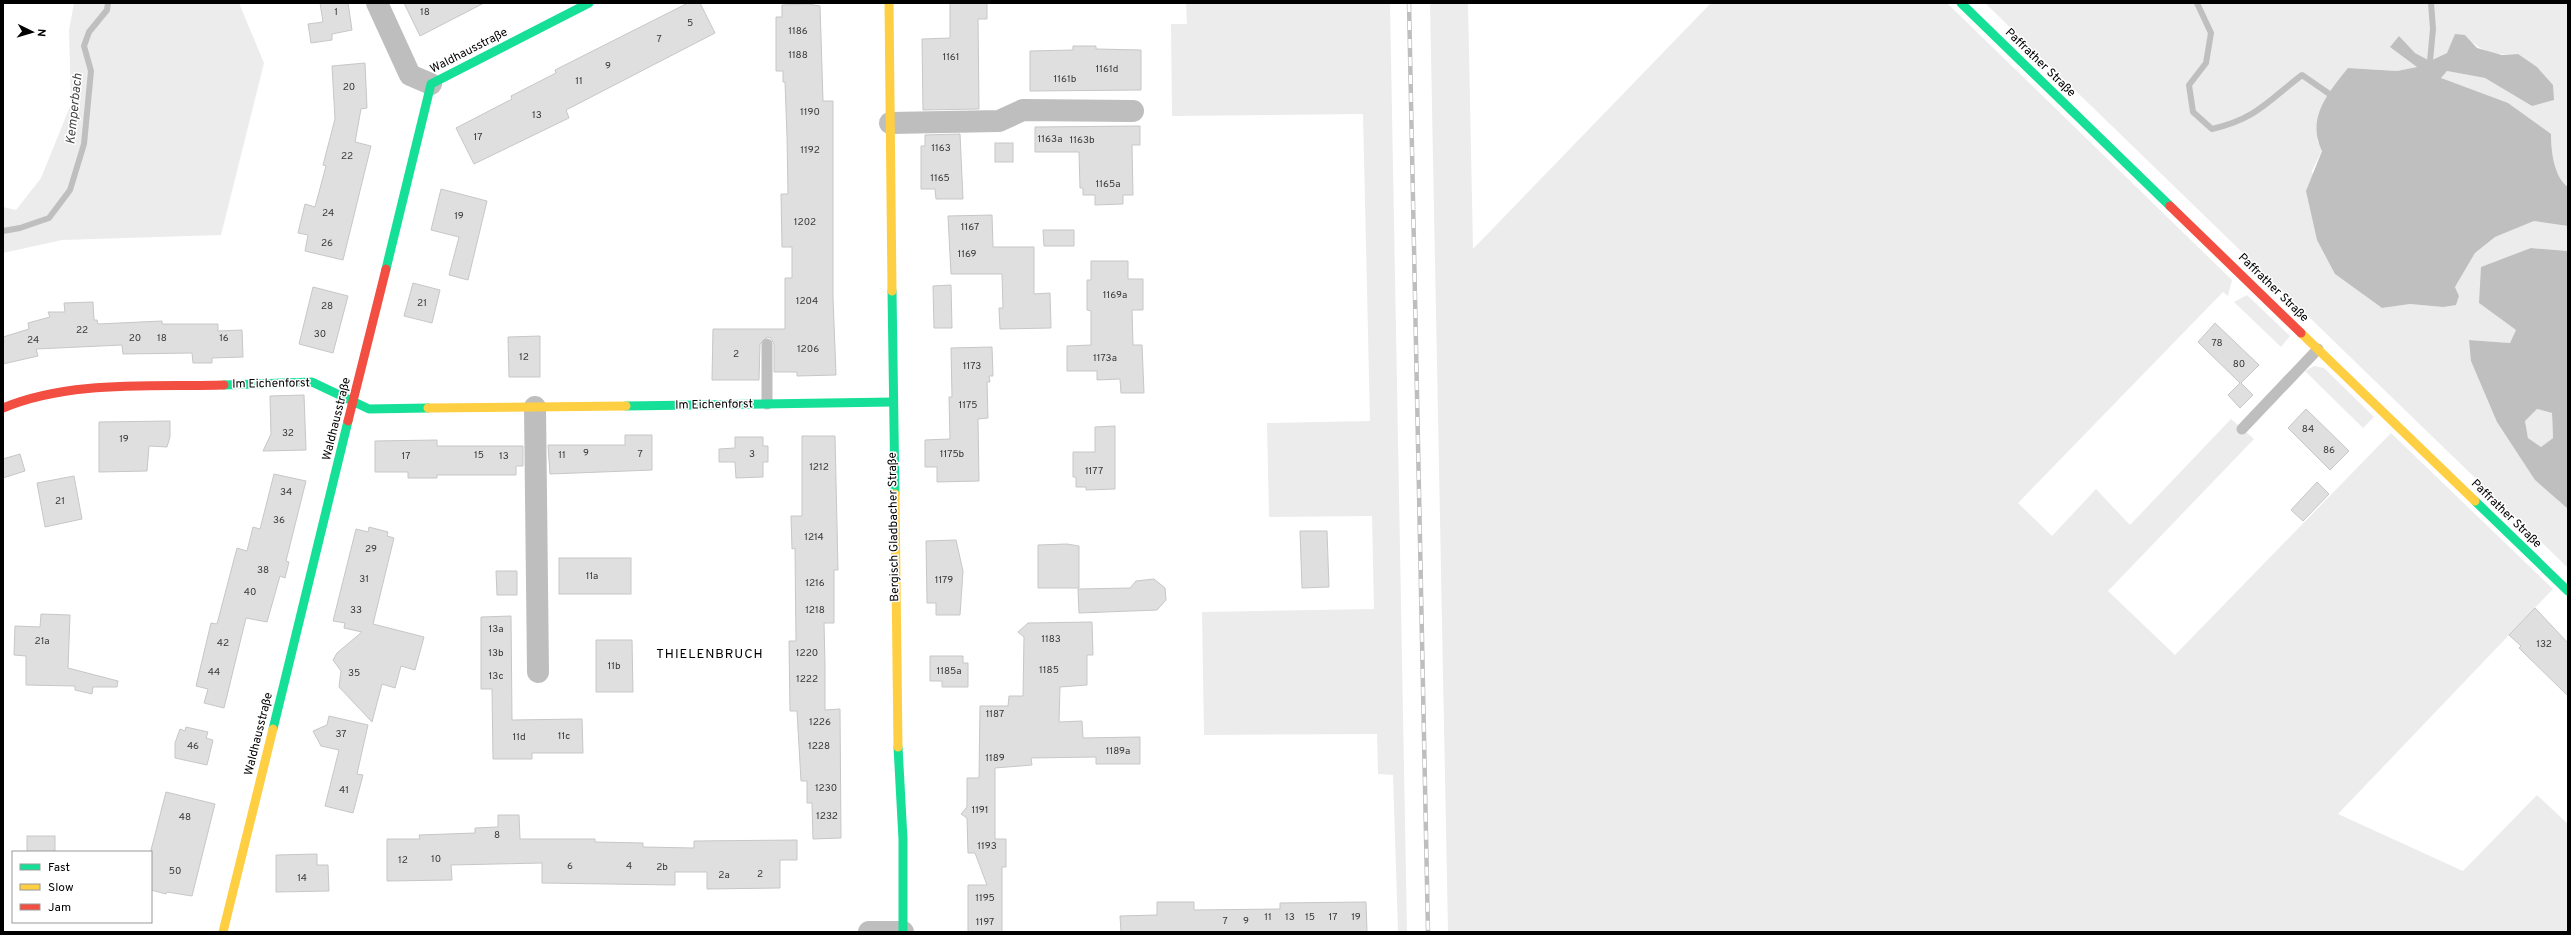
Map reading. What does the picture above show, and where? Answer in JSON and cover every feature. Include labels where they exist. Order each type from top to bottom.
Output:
[{"type":"street","points":[[377,3],[410,75],[431,84]]},
{"type":"street","name":"Waldhausstraße","points":[[223,932],[431,84],[589,3]]},
{"type":"street","name":"Bergisch Gladbacher Straße","points":[[889,3],[898,784],[903,839],[903,932]]},
{"type":"street","name":"Paffrather Straße","points":[[1961,3],[2568,591]]},
{"type":"street","points":[[890,122],[999,121],[1023,110],[1133,111]]},
{"type":"street","name":"Im Eichenforst","points":[[3,408],[27,398],[66,390],[312,382],[329,388],[353,403],[369,409],[893,402]]},
{"type":"street","points":[[535,407],[538,672]]},
{"type":"street","points":[[869,932],[903,932]]},
{"type":"lane","points":[[767,344],[767,404]]},
{"type":"lane","points":[[2242,429],[2318,349]]},
{"type":"shaded area","points":[[74,3],[239,3],[264,63],[221,235],[62,240],[3,253],[3,207],[16,210],[41,178],[71,104],[69,30]]},
{"type":"shaded area","points":[[1186,3],[1390,3],[1407,932],[1398,932],[1393,775],[1378,774],[1377,734],[1204,735],[1202,612],[1374,609],[1372,516],[1269,517],[1267,423],[1370,421],[1363,114],[1172,116],[1171,24],[1187,24]]},
{"type":"shaded area","points":[[1430,3],[1468,3],[1473,249],[1711,3],[1947,3],[2232,280],[2228,296],[2223,292],[2018,503],[2052,536],[2096,489],[2130,525],[2231,419],[2254,439],[2108,591],[2175,655],[2391,433],[2553,589],[2338,814],[2463,871],[2537,795],[2568,824],[2568,932],[1448,932]]},
{"type":"shaded area","points":[[1985,3],[2568,3],[2568,187],[2563,183],[2556,170],[2551,134],[2441,78],[2447,71],[2485,78],[2532,106],[2518,54],[2489,52],[2477,46],[2465,35],[2447,53],[2430,61],[2415,53],[2398,36],[2417,67],[2397,71],[2348,68],[2317,140],[2322,150],[2312,171],[2335,274],[2382,308],[2410,304],[2443,307],[2459,296],[2455,287],[2475,253],[2495,237],[2534,221],[2568,226],[2568,251],[2531,248],[2479,303],[2516,330],[2510,343],[2470,340],[2535,480],[2568,509],[2568,568]]},
{"type":"shaded area","points":[[2455,34],[2465,35],[2477,48],[2502,55],[2518,54],[2537,67],[2553,85],[2554,100],[2532,106],[2485,78],[2447,71],[2441,78],[2508,103],[2551,134],[2556,170],[2563,183],[2568,187],[2568,226],[2534,221],[2495,237],[2475,253],[2455,287],[2459,296],[2456,305],[2443,307],[2410,304],[2382,308],[2335,274],[2317,240],[2306,191],[2322,151],[2316,128],[2318,117],[2322,106],[2333,87],[2348,68],[2397,71],[2417,67],[2390,47],[2399,36],[2415,53],[2430,61],[2447,53]]},
{"type":"shaded area","points":[[2531,248],[2568,251],[2568,509],[2535,480],[2497,422],[2471,361],[2469,340],[2510,343],[2516,330],[2479,303],[2481,267]],"holes":[[[2537,409],[2552,413],[2553,438],[2541,447],[2528,438],[2525,421]]]},
{"type":"shaded area","points":[[2247,295],[2290,336],[2281,347],[2234,302]]},
{"type":"shaded area","points":[[2314,366],[2324,368],[2374,417],[2363,428],[2305,371]]},
{"type":"shaded area","points":[[2537,409],[2552,413],[2553,438],[2541,447],[2528,438],[2525,421]]},
{"type":"building","points":[[320,3],[348,3],[352,30],[332,34],[332,40],[311,43],[308,24],[323,22]]},
{"type":"building","points":[[404,3],[484,3],[420,36]]},
{"type":"building","points":[[688,3],[700,3],[715,33],[566,110],[569,118],[474,164],[456,128],[512,99],[511,96],[556,73],[555,70]]},
{"type":"building","points":[[950,3],[987,3],[987,19],[978,19],[979,109],[923,110],[922,39],[950,38]]},
{"type":"building","points":[[808,4],[820,6],[823,101],[833,101],[833,298],[836,375],[797,376],[797,372],[774,372],[774,344],[771,338],[767,337],[760,344],[759,380],[712,380],[713,329],[785,329],[785,278],[792,278],[792,247],[782,247],[781,194],[788,194],[787,136],[785,82],[783,82],[783,71],[776,71],[776,17],[782,17],[782,5]]},
{"type":"building","points":[[1073,46],[1096,46],[1096,49],[1141,50],[1141,90],[1030,91],[1030,51],[1073,50]]},
{"type":"building","points":[[365,63],[367,108],[361,109],[355,142],[371,146],[343,260],[305,251],[308,235],[298,233],[305,204],[315,207],[326,166],[323,165],[335,119],[332,66]]},
{"type":"building","points":[[1140,126],[1140,145],[1132,145],[1133,195],[1123,195],[1123,204],[1095,205],[1095,195],[1083,195],[1083,188],[1080,188],[1079,152],[1035,152],[1035,127]]},
{"type":"building","points":[[960,134],[963,199],[936,199],[935,189],[921,189],[921,146],[925,146],[925,135]]},
{"type":"building","points":[[995,143],[1013,143],[1013,162],[995,162]]},
{"type":"building","points":[[441,189],[487,201],[468,280],[449,275],[459,237],[431,230]]},
{"type":"building","points":[[992,215],[993,247],[1034,247],[1034,294],[1050,293],[1051,328],[1000,329],[999,308],[1003,308],[1002,274],[951,274],[948,216]]},
{"type":"building","points":[[1043,230],[1074,230],[1074,246],[1044,246]]},
{"type":"building","points":[[1091,261],[1128,261],[1128,279],[1143,279],[1143,310],[1132,310],[1133,345],[1142,345],[1144,393],[1121,393],[1120,379],[1097,380],[1097,371],[1067,371],[1067,346],[1091,345],[1091,311],[1087,310],[1087,280],[1091,280]]},
{"type":"building","points":[[413,283],[440,290],[432,323],[404,316]]},
{"type":"building","points":[[951,285],[952,328],[934,328],[933,286]]},
{"type":"building","points":[[313,287],[348,296],[333,353],[299,344]]},
{"type":"building","points":[[93,302],[94,320],[97,320],[98,324],[162,321],[162,324],[218,324],[218,331],[242,330],[243,357],[212,358],[212,363],[193,363],[192,353],[123,354],[122,345],[36,349],[38,356],[3,364],[3,337],[29,329],[28,323],[50,317],[48,312],[65,312],[64,303]]},
{"type":"building","points":[[2215,323],[2259,365],[2241,383],[2253,395],[2240,408],[2228,395],[2240,383],[2198,342]]},
{"type":"building","points":[[540,336],[540,377],[509,377],[508,337]]},
{"type":"building","points":[[992,347],[993,376],[989,376],[990,382],[987,382],[988,418],[978,419],[979,481],[937,482],[937,467],[925,467],[925,440],[950,439],[949,397],[952,397],[951,348]]},
{"type":"building","points":[[304,395],[306,450],[263,451],[271,434],[270,396]]},
{"type":"building","points":[[2306,409],[2349,451],[2330,470],[2288,428]]},
{"type":"building","points":[[170,421],[170,437],[167,447],[149,446],[147,471],[99,472],[99,422]]},
{"type":"building","points":[[1115,426],[1115,489],[1086,490],[1086,487],[1076,487],[1076,477],[1073,477],[1073,452],[1095,452],[1095,427]]},
{"type":"building","points":[[625,435],[652,435],[652,470],[550,474],[548,445],[625,445]]},
{"type":"building","points":[[802,436],[835,436],[838,570],[834,570],[834,623],[824,623],[825,710],[840,709],[841,838],[813,839],[812,803],[807,803],[807,781],[801,781],[797,711],[790,711],[789,641],[796,641],[795,548],[792,549],[791,516],[802,516]]},
{"type":"building","points":[[735,437],[763,437],[763,446],[768,446],[768,462],[763,462],[763,477],[736,478],[735,462],[719,462],[719,449],[735,448]]},
{"type":"building","points":[[437,440],[437,446],[523,446],[523,466],[516,466],[516,475],[437,475],[437,478],[408,478],[408,472],[375,472],[375,441]]},
{"type":"building","points":[[20,454],[25,471],[3,478],[3,459]]},
{"type":"building","points":[[274,474],[306,481],[286,561],[289,562],[285,578],[280,576],[267,622],[246,618],[224,708],[204,703],[208,689],[196,686],[211,623],[217,624],[237,548],[247,551],[253,527],[260,529]]},
{"type":"building","points":[[74,476],[82,519],[45,527],[37,483]]},
{"type":"building","points":[[2317,482],[2329,494],[2303,521],[2291,510]]},
{"type":"building","points":[[369,527],[388,532],[387,536],[394,538],[373,624],[424,637],[415,670],[401,666],[395,688],[382,684],[372,722],[339,687],[341,671],[333,660],[337,653],[362,632],[344,628],[345,623],[333,621],[356,529],[368,532]]},
{"type":"building","points":[[1300,531],[1327,531],[1329,587],[1302,588]]},
{"type":"building","points":[[956,540],[963,571],[960,615],[936,615],[936,603],[927,603],[926,541]]},
{"type":"building","points":[[1067,544],[1079,546],[1079,588],[1038,588],[1038,545]]},
{"type":"building","points":[[559,558],[631,558],[631,594],[559,594]]},
{"type":"building","points":[[496,571],[517,571],[517,595],[497,595]]},
{"type":"building","points":[[1154,579],[1165,588],[1166,600],[1157,610],[1079,613],[1078,589],[1130,588],[1136,581]]},
{"type":"building","points":[[2535,608],[2568,643],[2568,696],[2519,648],[2521,646],[2509,635]]},
{"type":"building","points":[[41,614],[70,615],[68,668],[118,681],[117,687],[93,687],[92,694],[75,690],[75,686],[26,685],[26,656],[14,655],[15,626],[40,627]]},
{"type":"building","points":[[511,616],[512,720],[582,719],[583,753],[532,753],[532,759],[493,759],[492,689],[481,689],[481,617]]},
{"type":"building","points":[[1092,622],[1093,655],[1087,655],[1087,685],[1060,687],[1059,722],[1082,721],[1083,738],[1140,737],[1140,764],[1096,764],[1096,757],[1031,758],[1032,765],[995,768],[995,839],[1006,839],[1006,867],[1002,867],[1002,932],[968,932],[968,885],[987,885],[975,853],[968,853],[967,818],[961,814],[967,807],[967,778],[979,778],[980,706],[1008,706],[1009,696],[1023,696],[1024,637],[1018,632],[1028,623]]},
{"type":"building","points":[[596,640],[632,640],[633,692],[596,692]]},
{"type":"building","points":[[930,656],[963,656],[963,663],[968,663],[968,687],[942,687],[942,681],[930,681]]},
{"type":"building","points":[[329,716],[368,725],[357,774],[363,775],[353,813],[325,806],[339,750],[321,746],[313,731],[327,725]]},
{"type":"building","points":[[186,727],[208,732],[206,738],[213,740],[207,765],[175,758],[175,743],[180,729],[185,731]]},
{"type":"building","points":[[166,792],[215,804],[192,896],[167,892],[166,894],[152,890],[151,850]]},
{"type":"building","points":[[498,815],[519,815],[520,839],[595,839],[595,842],[643,843],[643,847],[694,848],[694,841],[797,840],[797,860],[780,860],[780,888],[707,889],[707,872],[675,872],[675,885],[542,883],[542,863],[451,865],[452,880],[387,881],[387,839],[420,839],[419,835],[475,833],[475,828],[498,827]]},
{"type":"building","points":[[27,836],[55,836],[55,851],[27,851]]},
{"type":"building","points":[[317,854],[317,865],[328,865],[329,891],[276,892],[276,855]]},
{"type":"building","points":[[1157,902],[1194,902],[1194,910],[1280,909],[1280,903],[1366,902],[1367,932],[1121,932],[1120,916],[1157,915]]},
{"type":"waterway","name":"Kemperbach","points":[[3,231],[20,228],[49,218],[70,190],[84,144],[91,71],[84,46],[89,32],[107,10],[108,3]]},
{"type":"waterway","points":[[2197,3],[2211,33],[2206,63],[2189,85],[2193,112],[2212,129],[2227,125],[2251,114],[2261,108],[2302,75],[2328,93]]},
{"type":"waterway","points":[[2430,61],[2433,29],[2431,3]]},
{"type":"railway","points":[[1409,3],[1428,932]]},
{"type":"traffic: fast","points":[[386,269],[431,84],[589,3]]},
{"type":"traffic: fast","points":[[1961,3],[2170,206]]},
{"type":"traffic: fast","points":[[892,291],[895,494]]},
{"type":"traffic: fast","points":[[224,385],[312,382],[369,409],[428,408]]},
{"type":"traffic: fast","points":[[626,406],[893,402]]},
{"type":"traffic: fast","points":[[273,729],[348,421]]},
{"type":"traffic: fast","points":[[2475,501],[2568,591]]},
{"type":"traffic: fast","points":[[898,747],[903,839],[903,932]]},
{"type":"traffic: slow","points":[[889,3],[892,291]]},
{"type":"traffic: slow","points":[[2301,333],[2475,501]]},
{"type":"traffic: slow","points":[[428,408],[626,406]]},
{"type":"traffic: slow","points":[[895,494],[898,747]]},
{"type":"traffic: slow","points":[[223,932],[273,729]]},
{"type":"traffic: jam","points":[[2170,206],[2301,333]]},
{"type":"traffic: jam","points":[[348,421],[386,269]]},
{"type":"traffic: jam","points":[[3,408],[28,399],[83,389],[140,386],[224,385]]},
{"type":"district","name":"THIELENBRUCH","points":[[710,655]]}]
